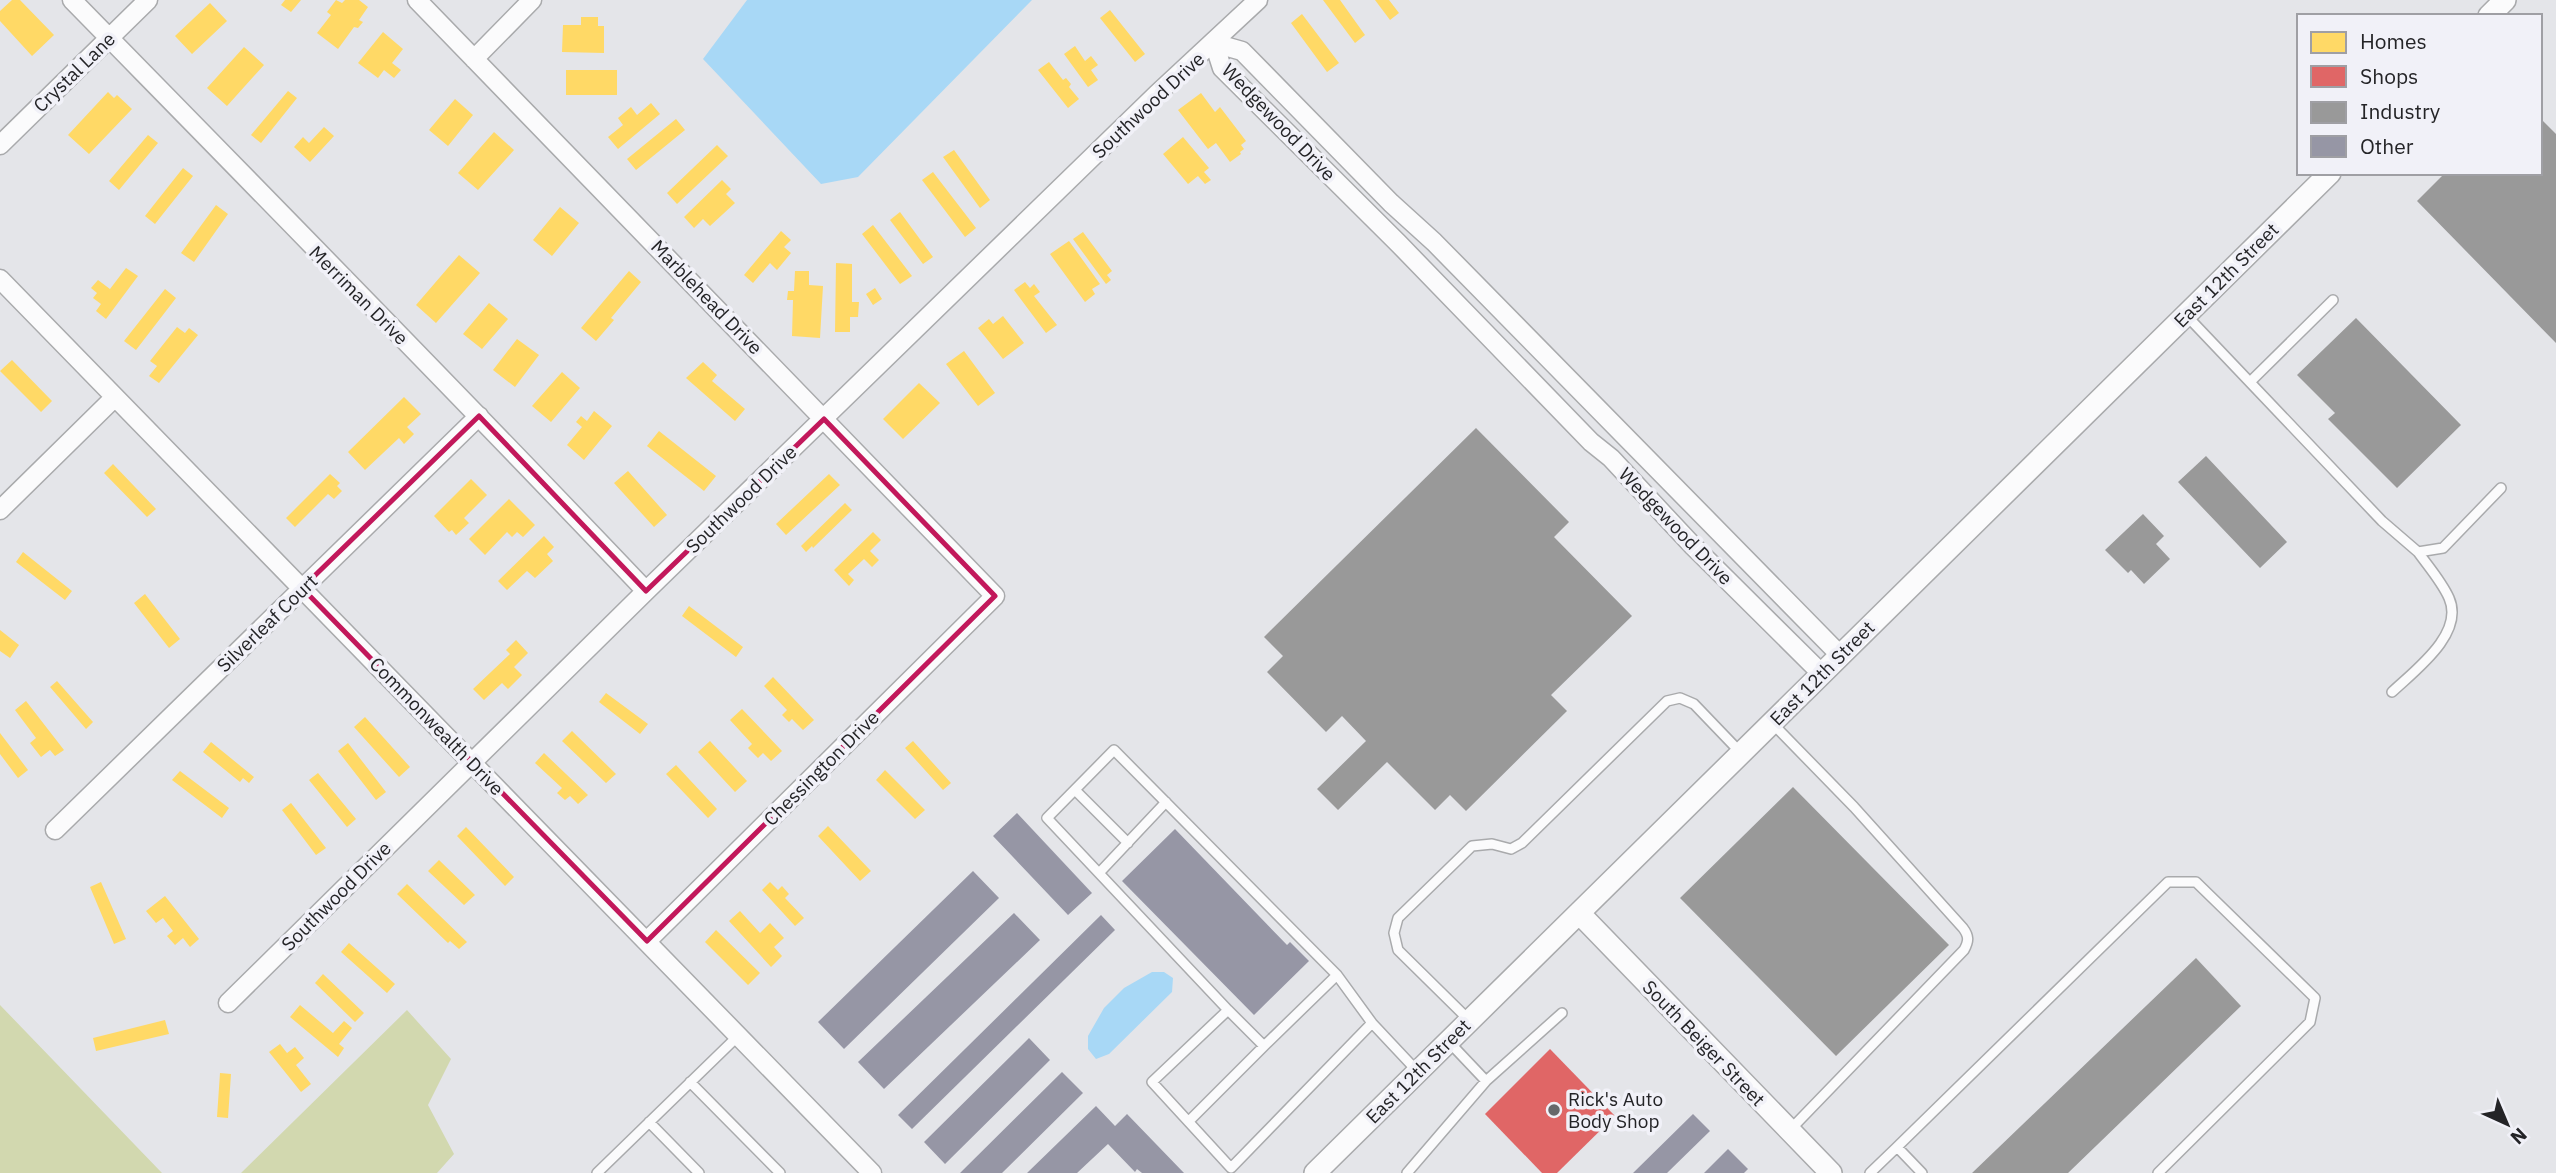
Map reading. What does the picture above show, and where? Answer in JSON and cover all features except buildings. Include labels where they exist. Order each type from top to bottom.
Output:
[{"type":"street","name":"Merriman Drive","points":[[72,0],[480,416],[646,591]]},
{"type":"street","name":"Crystal Lane","points":[[0,145],[148,0]]},
{"type":"street","name":"Marblehead Drive","points":[[417,0],[995,596]]},
{"type":"street","points":[[474,59],[532,0]]},
{"type":"street","name":"Southwood Drive","points":[[228,1003],[1147,103],[1258,0]]},
{"type":"street","points":[[2491,14],[2505,0]]},
{"type":"street","name":"Wedgewood Drive","points":[[1214,43],[1242,51],[1840,655]]},
{"type":"street","name":"Wedgewood Drive","points":[[1214,43],[1222,68],[1821,673]]},
{"type":"street","name":"East 12th Street","points":[[1315,1173],[2328,175]]},
{"type":"street","name":"Commonwealth Drive","points":[[0,279],[872,1173]]},
{"type":"street","points":[[0,510],[115,397]]},
{"type":"street","name":"Silverleaf Court","points":[[55,830],[480,416]]},
{"type":"street","name":"Chessington Drive","points":[[647,941],[995,596]]},
{"type":"street","name":"South Beiger Street","points":[[1579,913],[1831,1173]]},
{"type":"lane","points":[[2250,382],[2333,300]]},
{"type":"lane","points":[[2186,315],[2382,521],[2418,552],[2450,600],[2451,623],[2445,636],[2433,652],[2392,692]]},
{"type":"lane","points":[[2418,552],[2443,548],[2501,488]]},
{"type":"lane","points":[[1470,1021],[1398,950],[1394,933],[1398,918],[1472,846],[1492,844],[1511,849],[1522,843],[1667,701],[1680,698],[1688,700],[1741,753]]},
{"type":"lane","points":[[1772,722],[1854,807],[1968,935],[1964,950],[1789,1131]]},
{"type":"lane","points":[[1264,1046],[1047,818],[1114,750],[1337,975],[1372,1023],[1418,1072]]},
{"type":"lane","points":[[1075,790],[1128,843]]},
{"type":"lane","points":[[1100,872],[1167,802]]},
{"type":"lane","points":[[1870,1173],[2168,882],[2196,882],[2315,998],[2310,1022],[2158,1173]]},
{"type":"lane","points":[[1189,1121],[1337,975]]},
{"type":"lane","points":[[1228,1010],[1152,1082],[1231,1168],[1372,1023]]},
{"type":"lane","points":[[1407,1173],[1486,1081],[1562,1013]]},
{"type":"lane","points":[[597,1173],[739,1035]]},
{"type":"lane","points":[[1448,1041],[1486,1081]]},
{"type":"lane","points":[[690,1082],[780,1173]]},
{"type":"lane","points":[[649,1122],[699,1173]]},
{"type":"lane","points":[[1897,1147],[1922,1173]]},
{"type":"highlighted area","points":[[479,416],[646,591],[824,419],[995,596],[647,941],[302,588]]},
{"type":"green space","points":[[0,1005],[162,1173],[0,1173]]},
{"type":"green space","points":[[407,1010],[451,1059],[428,1105],[454,1154],[437,1173],[241,1173]]},
{"type":"water","points":[[747,0],[1032,0],[858,177],[821,184],[703,59]]},
{"type":"water","points":[[1152,972],[1164,972],[1173,978],[1172,992],[1109,1054],[1096,1059],[1088,1049],[1088,1036],[1104,1008],[1124,988]]},
{"type":"place","name":"Rick's Auto Body Shop","points":[[1554,1110]]}]
